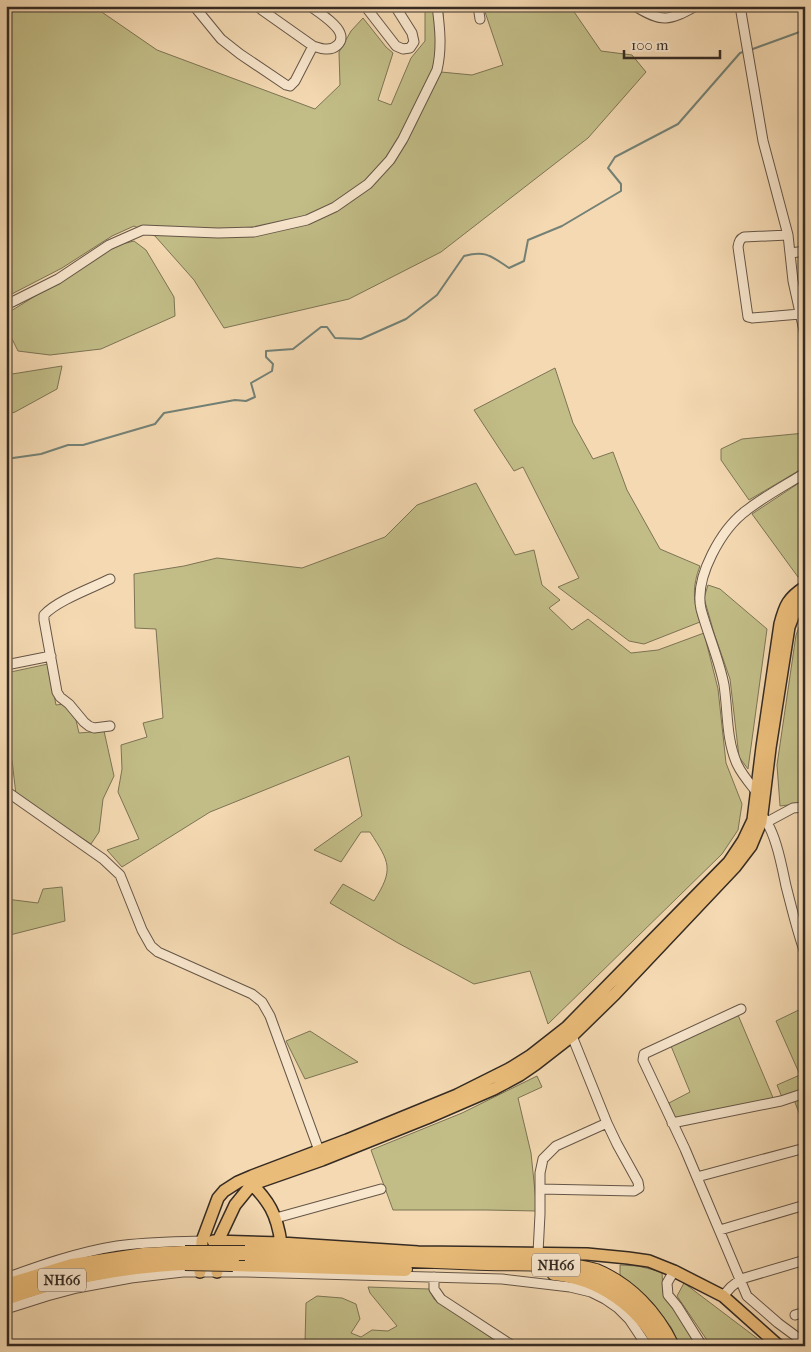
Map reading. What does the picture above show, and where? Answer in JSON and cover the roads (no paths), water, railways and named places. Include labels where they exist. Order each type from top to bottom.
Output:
[{"type":"highway","name":"NH66","points":[[6,1286],[58,1269],[244,1253],[567,1265],[594,1270],[614,1280],[632,1293],[649,1308],[666,1333],[672,1346]]},
{"type":"highway","name":"NH66","points":[[185,1258],[233,1264],[533,1270],[558,1273],[584,1279],[605,1288],[641,1317],[660,1346]]},
{"type":"highway","name":"NH66","points":[[6,1298],[115,1264]]},
{"type":"main road","points":[[200,1272],[202,1241],[216,1201],[224,1190],[428,1118],[494,1089],[536,1064],[572,1036],[735,867],[751,846],[761,822],[762,747],[784,608],[792,595],[805,587]]},
{"type":"main road","points":[[761,797],[789,627],[797,609],[805,600]]},
{"type":"main road","points":[[321,1156],[457,1095],[509,1069],[555,1038],[729,862],[743,842],[753,820],[761,816]]},
{"type":"main road","points":[[250,1182],[266,1199],[276,1218],[281,1243]]},
{"type":"main road","points":[[216,1272],[218,1241],[234,1205],[250,1182]]},
{"type":"main road","points":[[202,1241],[281,1243],[340,1248],[433,1252],[587,1254],[649,1261],[674,1271],[723,1296],[779,1346]]},
{"type":"street","points":[[194,6],[221,39],[286,85],[290,86],[295,81],[313,46]]},
{"type":"street","points":[[258,6],[313,46],[323,49],[331,49],[338,46],[341,39],[340,32],[310,6]]},
{"type":"street","points":[[365,6],[396,46],[403,49],[410,48],[414,42],[412,33],[395,6]]},
{"type":"street","points":[[6,305],[58,279],[109,245],[144,230],[218,233],[254,232],[307,220],[351,197],[368,184],[390,160],[403,140],[437,70],[441,46],[438,6]]},
{"type":"street","points":[[478,6],[480,18]]},
{"type":"street","points":[[636,6],[664,19],[681,15],[696,6]]},
{"type":"street","points":[[740,6],[763,141],[788,235],[793,281],[805,335]]},
{"type":"street","points":[[788,235],[744,237],[740,239],[738,247],[748,317],[800,314]]},
{"type":"street","points":[[791,253],[805,251]]},
{"type":"street","points":[[761,797],[741,772],[732,748],[722,674],[701,608],[700,592],[708,562],[727,530],[746,510],[805,473]]},
{"type":"street","points":[[110,579],[67,600],[44,615],[57,692],[88,726],[94,728],[110,726]]},
{"type":"street","points":[[6,666],[50,656]]},
{"type":"street","points":[[6,791],[103,860],[120,875],[142,930],[151,946],[158,952],[252,994],[262,1002],[270,1016],[321,1156]]},
{"type":"street","points":[[805,807],[761,816],[776,845],[805,953]]},
{"type":"street","points":[[741,1009],[644,1054],[643,1060],[720,1230],[747,1296],[805,1343]]},
{"type":"street","points":[[540,1189],[634,1192],[639,1188],[638,1182],[616,1144],[572,1036]]},
{"type":"street","points":[[672,1123],[781,1101],[802,1094]]},
{"type":"street","points":[[538,1253],[540,1173],[543,1160],[556,1146],[607,1123]]},
{"type":"street","points":[[697,1178],[805,1148]]},
{"type":"street","points":[[276,1218],[380,1189]]},
{"type":"street","points":[[720,1230],[805,1205]]},
{"type":"street","points":[[6,1278],[80,1254],[116,1246],[202,1241]]},
{"type":"street","points":[[723,1296],[741,1279],[805,1260]]},
{"type":"street","points":[[674,1271],[667,1283],[668,1294],[702,1346]]},
{"type":"street","points":[[6,1309],[47,1296],[107,1282],[200,1272],[502,1279],[570,1287],[591,1292],[618,1308],[629,1319],[647,1346]]},
{"type":"street","points":[[434,1277],[434,1289],[441,1298],[513,1346]]},
{"type":"street","points":[[795,1314],[805,1312]]},
{"type":"waterway","points":[[750,50],[805,30]]},
{"type":"waterway","points":[[6,459],[41,454],[68,445],[83,445],[155,424],[164,413],[235,400],[246,401],[255,397],[251,383],[272,371],[273,364],[266,357],[266,351],[293,349],[321,327],[327,327],[335,338],[361,339],[406,319],[437,295],[464,256],[472,254],[488,255],[509,268],[524,261],[528,240],[562,226],[621,191],[621,184],[608,168],[615,157],[678,124],[740,53],[746,51]]}]
